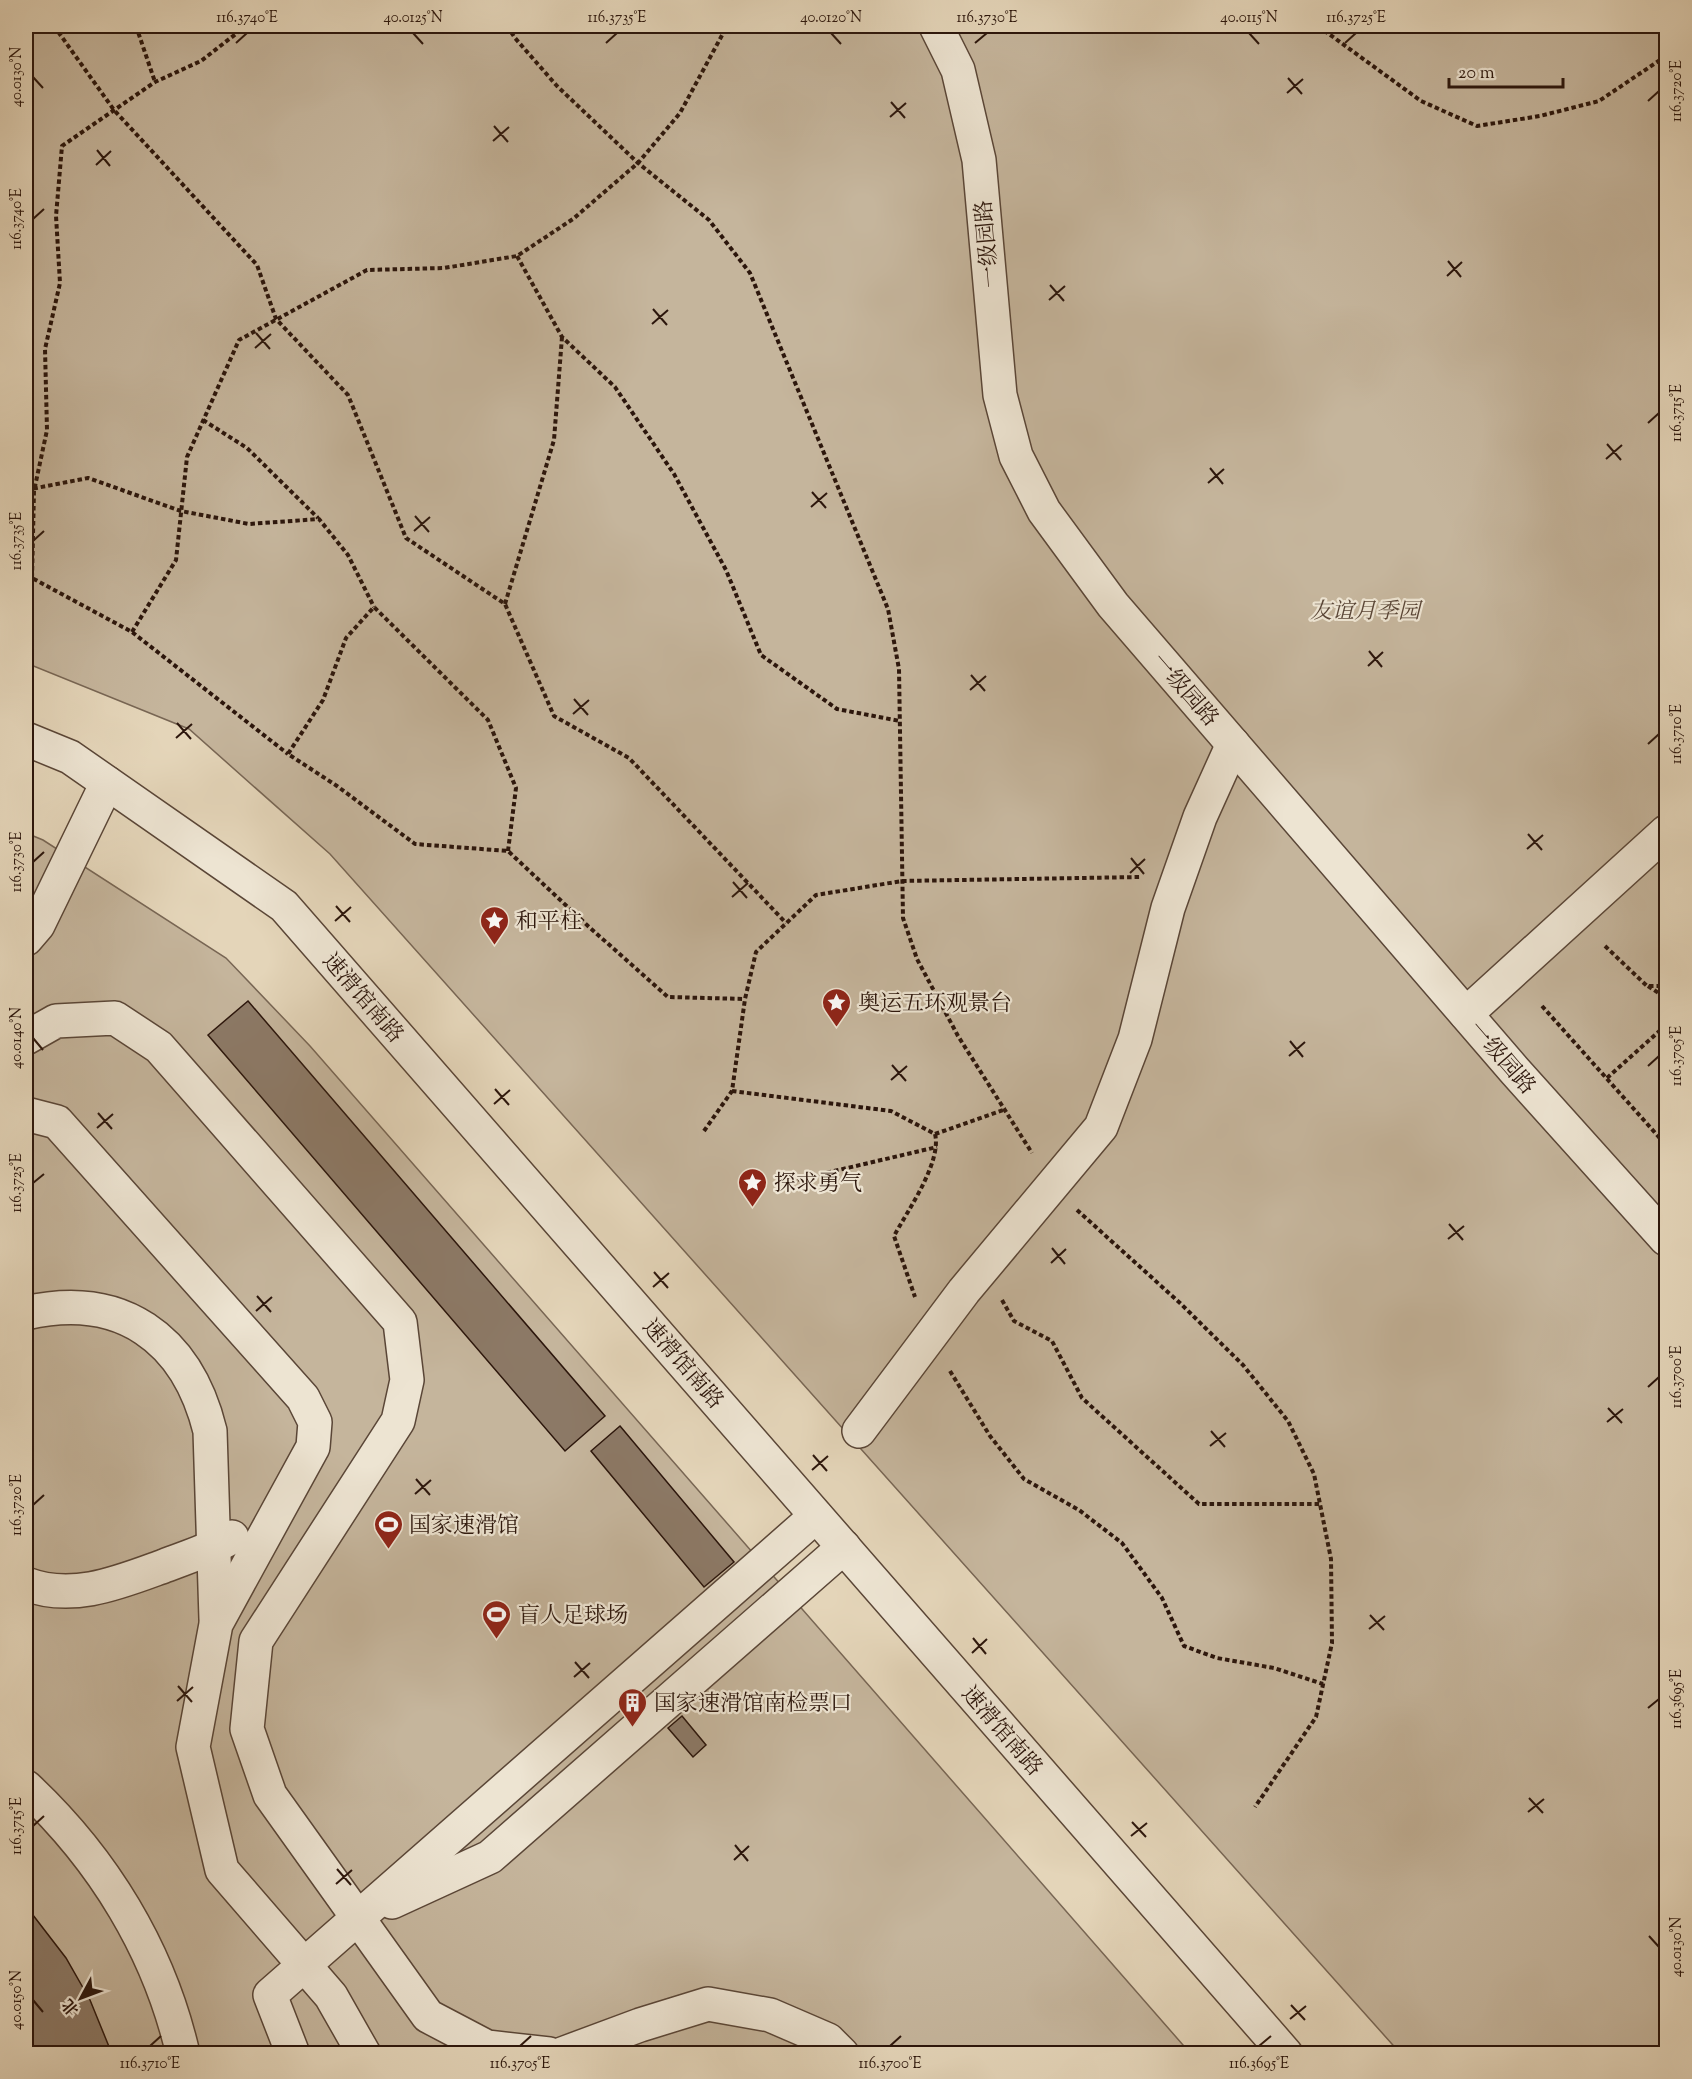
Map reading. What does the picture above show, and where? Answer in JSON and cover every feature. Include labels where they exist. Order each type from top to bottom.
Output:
[{"type":"street","name":"一级园路","points":[[936,26],[958,70],[979,160],[1000,395],[1016,456],[1044,511],[1113,605],[1423,965],[1666,1239]]},
{"type":"street","name":"速滑馆南路","points":[[26,739],[70,757],[284,906],[1286,2054]]},
{"type":"street","points":[[859,1431],[983,1269],[1101,1127],[1135,1039],[1178,877],[1200,817],[1233,744]]},
{"type":"street","points":[[26,939],[38,926],[107,783]]},
{"type":"street","points":[[1466,1014],[1666,832]]},
{"type":"street","points":[[26,1038],[56,1022],[115,1018],[159,1047],[400,1322],[407,1380],[398,1421],[256,1641],[247,1729],[270,1795],[428,2016],[487,2047],[549,2054]]},
{"type":"street","points":[[26,1114],[57,1122],[303,1398],[315,1422],[313,1447],[275,1512],[216,1624]]},
{"type":"street","points":[[26,1312],[50,1307],[78,1306],[106,1311],[148,1331],[176,1355],[196,1387],[210,1431],[216,1547],[216,1624],[193,1747],[222,1870],[331,1996],[364,2054]]},
{"type":"street","points":[[26,1584],[59,1591],[87,1591],[114,1584],[216,1547],[275,1512]]},
{"type":"street","points":[[293,2054],[270,1995],[816,1516]]},
{"type":"street","points":[[358,1918],[490,1857],[844,1547]]},
{"type":"street","points":[[26,1787],[63,1824],[95,1863],[124,1906],[164,1987],[183,2054]]},
{"type":"street","points":[[562,2054],[640,2025],[708,2004],[770,2015],[828,2040],[842,2054]]},
{"type":"path","points":[[54,26],[114,111],[257,265],[276,319],[348,395],[406,538],[505,604],[555,716],[629,758],[786,923]]},
{"type":"path","points":[[136,26],[155,82]]},
{"type":"path","points":[[32,578],[34,491],[46,430],[45,349],[60,283],[56,216],[62,146],[155,82],[201,61],[246,26]]},
{"type":"path","points":[[507,26],[557,86],[639,163],[710,220],[750,273],[888,609],[899,669],[903,918],[916,959],[958,1036],[1006,1109],[1051,1185],[1106,1238],[1180,1303],[1243,1365],[1288,1421],[1314,1474],[1331,1559],[1332,1643],[1316,1717],[1255,1808]]},
{"type":"path","points":[[132,632],[176,560],[187,457],[238,340],[367,270],[444,268],[517,256],[573,219],[639,163],[680,113],[727,26]]},
{"type":"path","points":[[1318,26],[1421,101],[1477,126],[1540,116],[1599,100],[1666,56]]},
{"type":"path","points":[[517,256],[562,337],[615,387],[674,474],[726,570],[762,655],[837,709],[900,721]]},
{"type":"path","points":[[505,604],[554,440],[562,337]]},
{"type":"path","points":[[203,420],[247,448],[319,519],[348,555],[374,607],[488,720],[516,788],[508,850]]},
{"type":"path","points":[[26,490],[34,491],[88,478],[181,512],[249,524],[319,519]]},
{"type":"path","points":[[26,578],[32,578],[132,632],[288,754],[337,786],[415,844],[508,850],[588,926],[668,997],[745,999]]},
{"type":"path","points":[[288,754],[323,700],[346,638],[374,607]]},
{"type":"path","points":[[704,1131],[732,1091],[745,999],[756,952],[816,895],[902,881],[1178,877]]},
{"type":"path","points":[[1605,946],[1647,986],[1666,998]]},
{"type":"path","points":[[1647,986],[1666,986]]},
{"type":"path","points":[[1542,1006],[1666,1144]]},
{"type":"path","points":[[1607,1078],[1666,1024]]},
{"type":"path","points":[[732,1091],[891,1112],[935,1134],[1006,1109]]},
{"type":"path","points":[[935,1134],[938,1146],[922,1184],[894,1236],[930,1337],[990,1436],[1024,1479],[1078,1510],[1122,1543],[1162,1598],[1184,1646],[1217,1658],[1274,1668],[1323,1684]]},
{"type":"path","points":[[783,1183],[938,1146]]},
{"type":"path","points":[[983,1269],[1014,1321],[1052,1341],[1082,1398],[1199,1504],[1320,1504]]},
{"type":"green space","name":"友谊月季园","points":[[26,26],[1666,26],[1666,2053],[1400,2053],[330,854],[189,729],[26,663]]},
{"type":"green space","name":"国家速滑馆","points":[[26,833],[43,840],[226,958],[310,1046],[1190,2053],[26,2054]]},
{"type":"building","points":[[248,1001],[605,1416],[565,1451],[208,1035]]},
{"type":"building","points":[[620,1426],[734,1562],[704,1587],[591,1451]]},
{"type":"building","points":[[682,1716],[706,1745],[693,1757],[668,1728]]},
{"type":"building","points":[[26,1906],[66,1958],[90,2000],[112,2054],[26,2054]]},
{"type":"place","name":"和平柱","points":[[495,946]]},
{"type":"place","name":"奥运五环观景台","points":[[837,1028]]},
{"type":"place","name":"探求勇气","points":[[753,1208]]},
{"type":"place","name":"国家速滑馆","points":[[388,1550]]},
{"type":"place","name":"盲人足球场","points":[[497,1640]]},
{"type":"place","name":"国家速滑馆南检票口","points":[[633,1728]]}]
